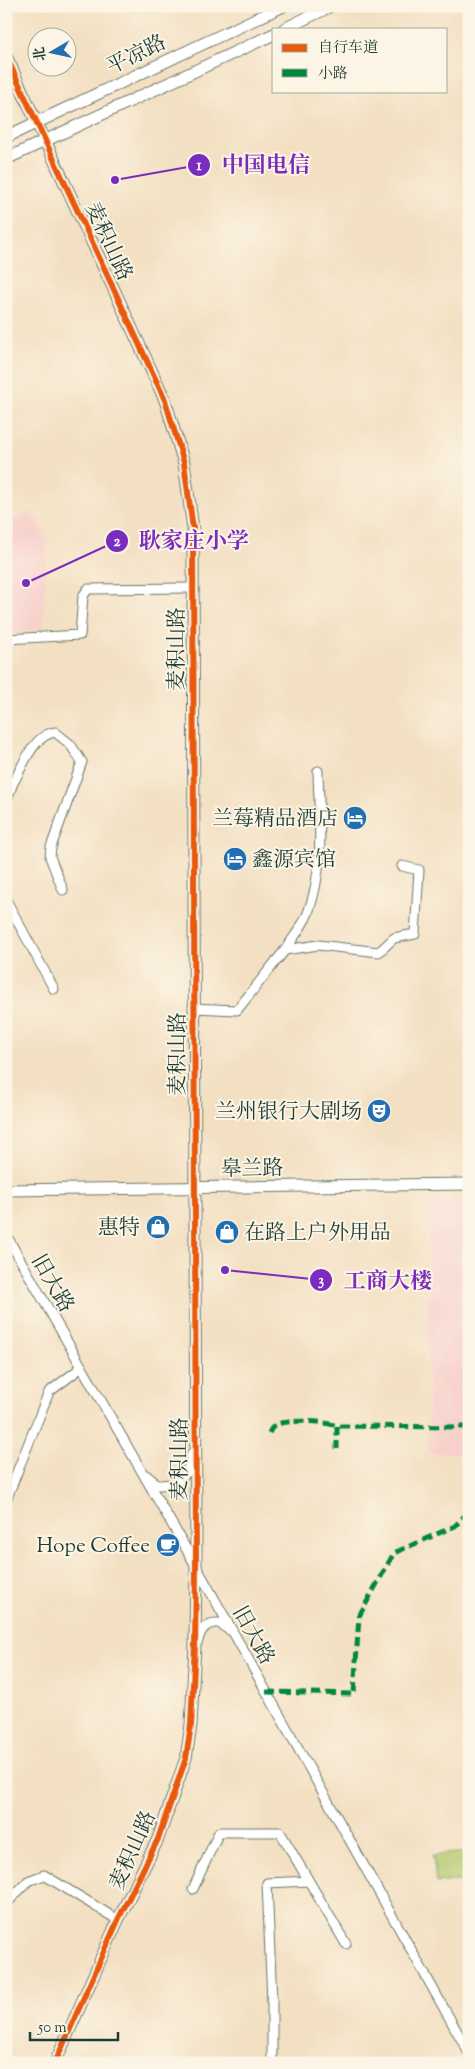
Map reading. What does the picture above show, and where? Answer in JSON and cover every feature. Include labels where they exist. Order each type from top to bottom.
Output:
[{"type":"street","name":"平凉路","points":[[6,137],[283,6]]},
{"type":"street","points":[[286,28],[332,6]]},
{"type":"street","name":"平凉路","points":[[6,159],[272,35]]},
{"type":"street","name":"麦积山路","points":[[6,56],[165,400],[184,463],[193,529],[193,1188],[196,1566],[191,1725],[186,1758],[158,1839],[118,1920],[55,2063]]},
{"type":"street","points":[[6,639],[80,635],[83,596],[88,589],[193,588]]},
{"type":"street","points":[[6,802],[10,783],[39,739],[46,733],[55,732],[70,744],[82,762],[51,847],[50,857],[63,890]]},
{"type":"street","points":[[193,1008],[237,1010],[285,950],[308,915],[314,895],[320,854],[318,771]]},
{"type":"street","points":[[285,950],[318,945],[379,952],[394,938],[414,934],[419,870],[402,866]]},
{"type":"street","points":[[6,900],[11,917],[54,989]]},
{"type":"street","name":"皋兰路","points":[[6,1190],[469,1184]]},
{"type":"street","name":"旧大路","points":[[6,1235],[196,1566],[469,2053]]},
{"type":"street","points":[[6,1500],[49,1392],[82,1367]]},
{"type":"street","points":[[134,1458],[152,1481],[158,1485],[175,1484],[187,1472],[192,1457],[195,1430]]},
{"type":"street","points":[[194,1670],[198,1636],[208,1624],[214,1622],[223,1624],[238,1642]]},
{"type":"street","points":[[193,1889],[218,1832],[280,1832],[346,1944]]},
{"type":"street","points":[[6,1904],[28,1881],[44,1875],[118,1920]]},
{"type":"street","points":[[272,2063],[272,2002],[267,1883],[309,1882]]},
{"type":"shaded area","points":[[31,511],[47,540],[43,626],[32,632],[6,633],[6,524]]},
{"type":"shaded area","points":[[428,1202],[469,1202],[469,1453],[428,1453]]},
{"type":"shaded area","points":[[465,1594],[469,1594],[469,1693],[463,1693]]},
{"type":"green space","points":[[469,1852],[469,1880],[436,1883],[433,1855]]},
{"type":"marked path","points":[[269,1433],[277,1424],[294,1422],[317,1422],[337,1426],[469,1427]]},
{"type":"marked path","points":[[337,1426],[337,1449]]},
{"type":"marked path","points":[[266,1692],[354,1694],[359,1616],[394,1553],[455,1526],[469,1511]]},
{"type":"cycle path","points":[[6,56],[165,400],[184,463],[193,529],[196,1566],[191,1725],[186,1758],[158,1839],[118,1920],[55,2063]]},
{"type":"place","name":"中国电信","points":[[115,180]]},
{"type":"place","name":"耿家庄小学","points":[[26,583]]},
{"type":"place","name":"兰莓精品酒店","points":[[355,818]]},
{"type":"place","name":"鑫源宾馆","points":[[235,859]]},
{"type":"place","name":"兰州银行大剧场","points":[[379,1111]]},
{"type":"place","name":"惠特","points":[[158,1227]]},
{"type":"place","name":"在路上户外用品","points":[[227,1232]]},
{"type":"place","name":"工商大楼","points":[[225,1270]]},
{"type":"place","name":"Hope Coffee","points":[[168,1545]]}]
